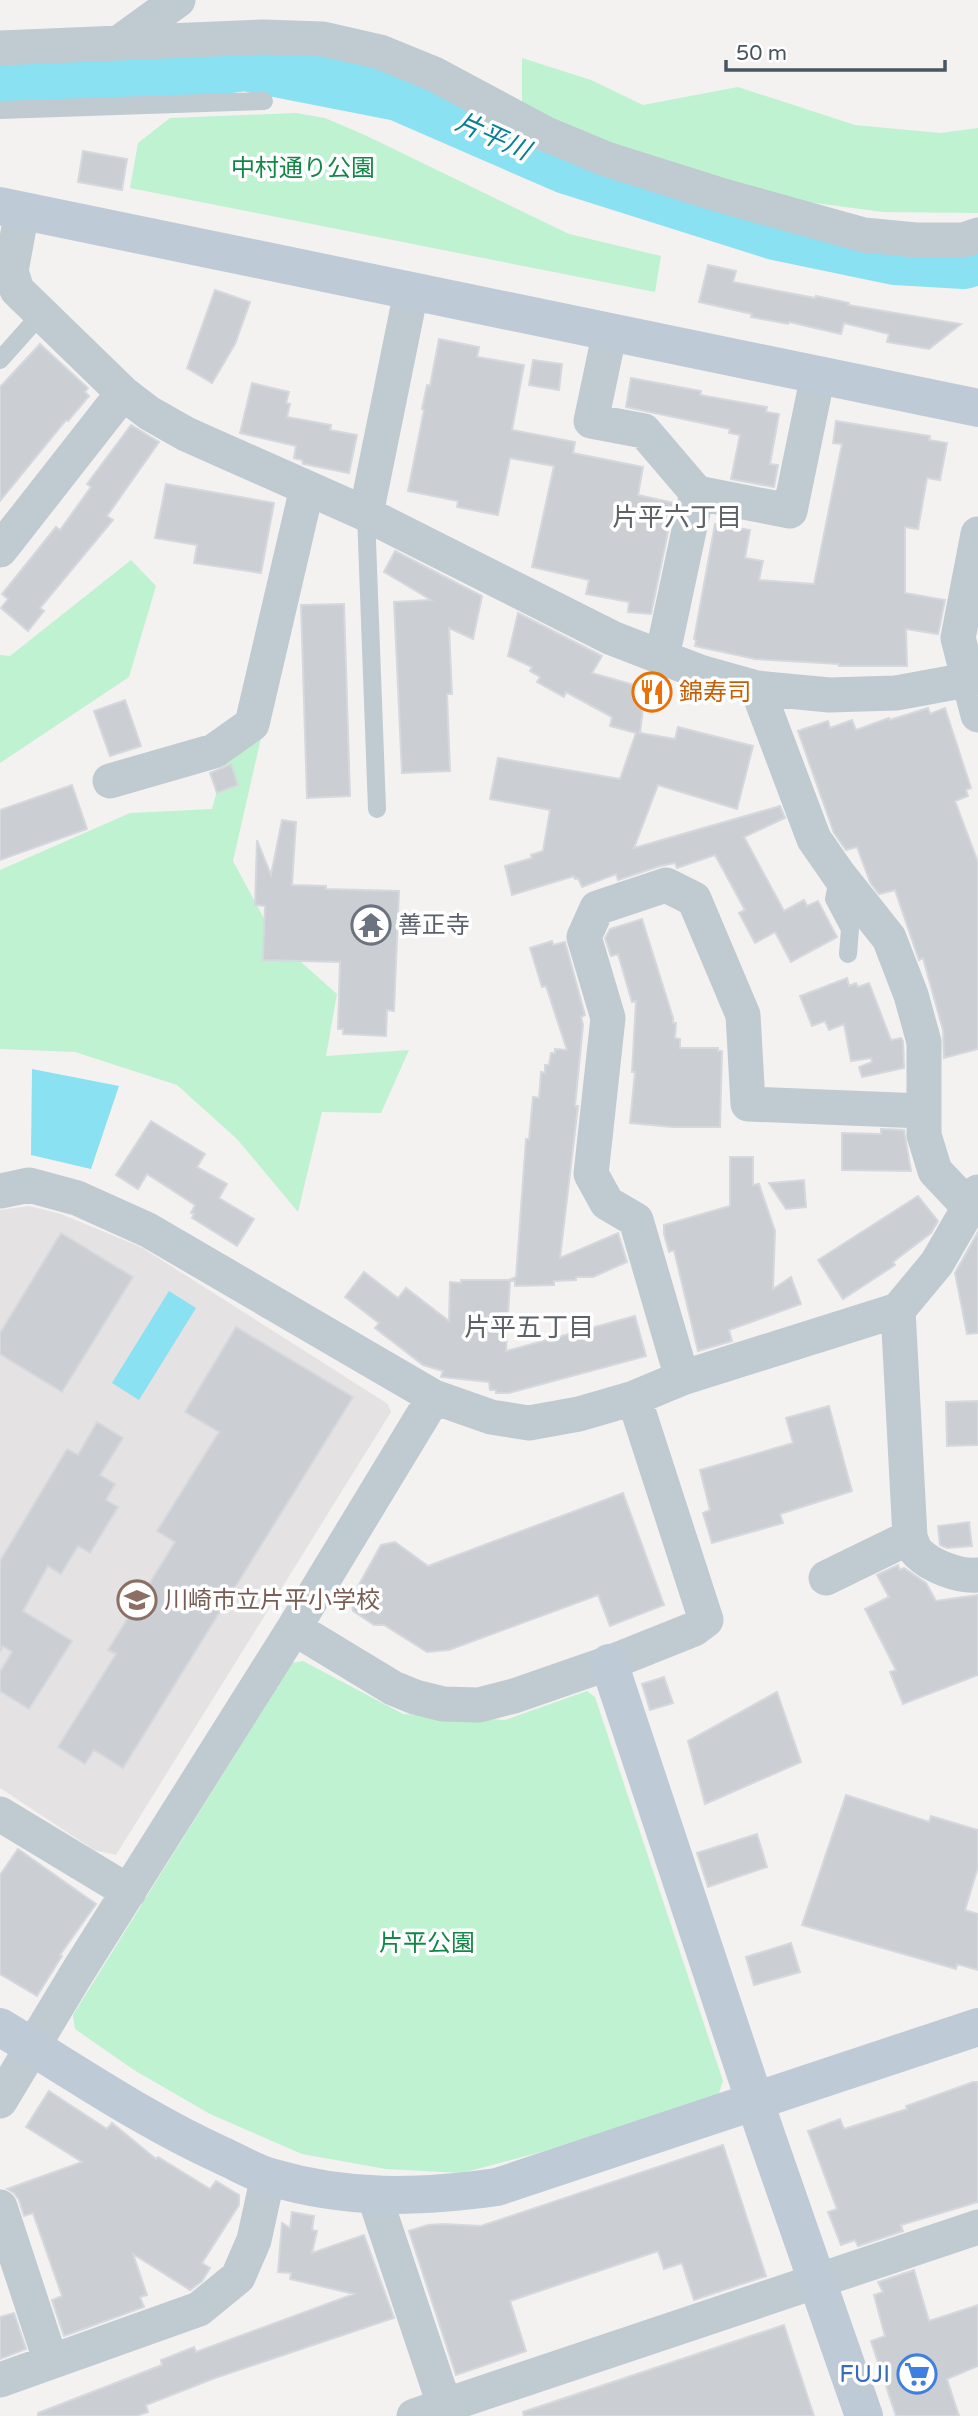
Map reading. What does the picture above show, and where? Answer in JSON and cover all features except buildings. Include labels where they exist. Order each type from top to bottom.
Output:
[{"type":"street","points":[[120,42],[178,0]]},
{"type":"street","points":[[0,48],[263,37],[323,38],[380,52],[434,74],[558,139],[606,159],[720,195],[864,235],[915,240],[963,240],[978,235]]},
{"type":"street","points":[[973,680],[896,694],[829,695],[757,688],[700,672],[612,638],[366,514],[186,434],[123,393],[17,290],[6,272],[11,208],[978,408]]},
{"type":"street","points":[[366,514],[411,292]]},
{"type":"street","points":[[610,331],[591,421],[644,431],[697,493],[790,511],[818,375]]},
{"type":"street","points":[[0,550],[123,393]]},
{"type":"street","points":[[110,781],[214,751],[252,724],[307,488]]},
{"type":"street","points":[[662,657],[697,493]]},
{"type":"street","points":[[978,534],[958,638],[973,680],[978,715]]},
{"type":"street","points":[[0,1191],[29,1185],[77,1198],[148,1230],[434,1397],[491,1417],[529,1423],[579,1414],[634,1398],[682,1378],[898,1310],[937,1263],[973,1199],[936,1171],[924,1135],[924,1042],[911,996],[889,938],[814,839],[757,688]]},
{"type":"street","points":[[682,1378],[636,1220],[607,1203],[591,1174],[608,1018],[584,937],[597,908],[666,885],[694,899],[743,1015],[748,1104],[923,1111]]},
{"type":"street","points":[[898,1310],[910,1537],[916,1552],[941,1568],[978,1575]]},
{"type":"street","points":[[0,2101],[295,1628],[434,1397]]},
{"type":"street","points":[[295,1628],[393,1688],[415,1697],[443,1703],[479,1704],[513,1696],[609,1663],[694,1629],[706,1620],[634,1398]]},
{"type":"street","points":[[825,1578],[910,1537]]},
{"type":"street","points":[[609,1663],[864,2416]]},
{"type":"street","points":[[0,1814],[129,1892]]},
{"type":"street","points":[[0,2027],[179,2136],[268,2176],[325,2190],[374,2195],[436,2195],[497,2187],[978,2027]]},
{"type":"street","points":[[0,2380],[199,2309],[238,2277],[254,2240],[268,2176]]},
{"type":"street","points":[[374,2195],[436,2412],[978,2227]]},
{"type":"street","points":[[0,2207],[51,2362]]},
{"type":"lane","points":[[0,110],[264,101]]},
{"type":"lane","points":[[0,360],[41,314]]},
{"type":"lane","points":[[366,514],[377,808]]},
{"type":"lane","points":[[839,875],[834,899],[850,929],[848,954]]},
{"type":"shaded area","name":"川崎市立片平小学校","points":[[29,1206],[61,1214],[141,1247],[388,1404],[391,1412],[116,1855],[94,1850],[0,1788],[0,1210]]},
{"type":"green space","points":[[522,58],[591,80],[643,105],[738,87],[855,125],[940,133],[978,128],[978,213],[883,212],[740,193],[616,156],[522,102]]},
{"type":"green space","name":"中村通り公園","points":[[296,113],[325,118],[367,136],[569,234],[661,256],[655,292],[130,188],[138,143],[170,118]]},
{"type":"green space","points":[[131,560],[156,586],[129,677],[0,763],[0,655],[10,656]]},
{"type":"green space","points":[[232,737],[261,738],[233,861],[275,939],[337,994],[326,1056],[409,1050],[381,1113],[322,1112],[298,1212],[237,1139],[177,1085],[75,1052],[0,1049],[0,870],[130,813],[212,809]]},
{"type":"green space","name":"片平公園","points":[[303,1661],[403,1714],[505,1720],[587,1691],[595,1697],[723,2081],[718,2096],[541,2152],[462,2173],[386,2169],[302,2154],[210,2114],[134,2070],[75,2029],[73,2015],[292,1663]]},
{"type":"water","points":[[32,1069],[119,1086],[91,1169],[31,1155]]},
{"type":"water","points":[[169,1291],[196,1308],[139,1400],[112,1383]]},
{"type":"waterway","name":"片平川","points":[[0,78],[124,82],[245,65],[398,95],[566,168],[775,234],[895,259],[964,263],[978,259]]},
{"type":"place","name":"錦寿司","points":[[652,692]]},
{"type":"place","name":"善正寺","points":[[371,925]]},
{"type":"place","name":"川崎市立片平小学校","points":[[137,1600]]},
{"type":"place","name":"FUJI","points":[[917,2374]]},
{"type":"district","name":"片平六丁目","points":[[677,517]]},
{"type":"district","name":"片平五丁目","points":[[529,1327]]}]
